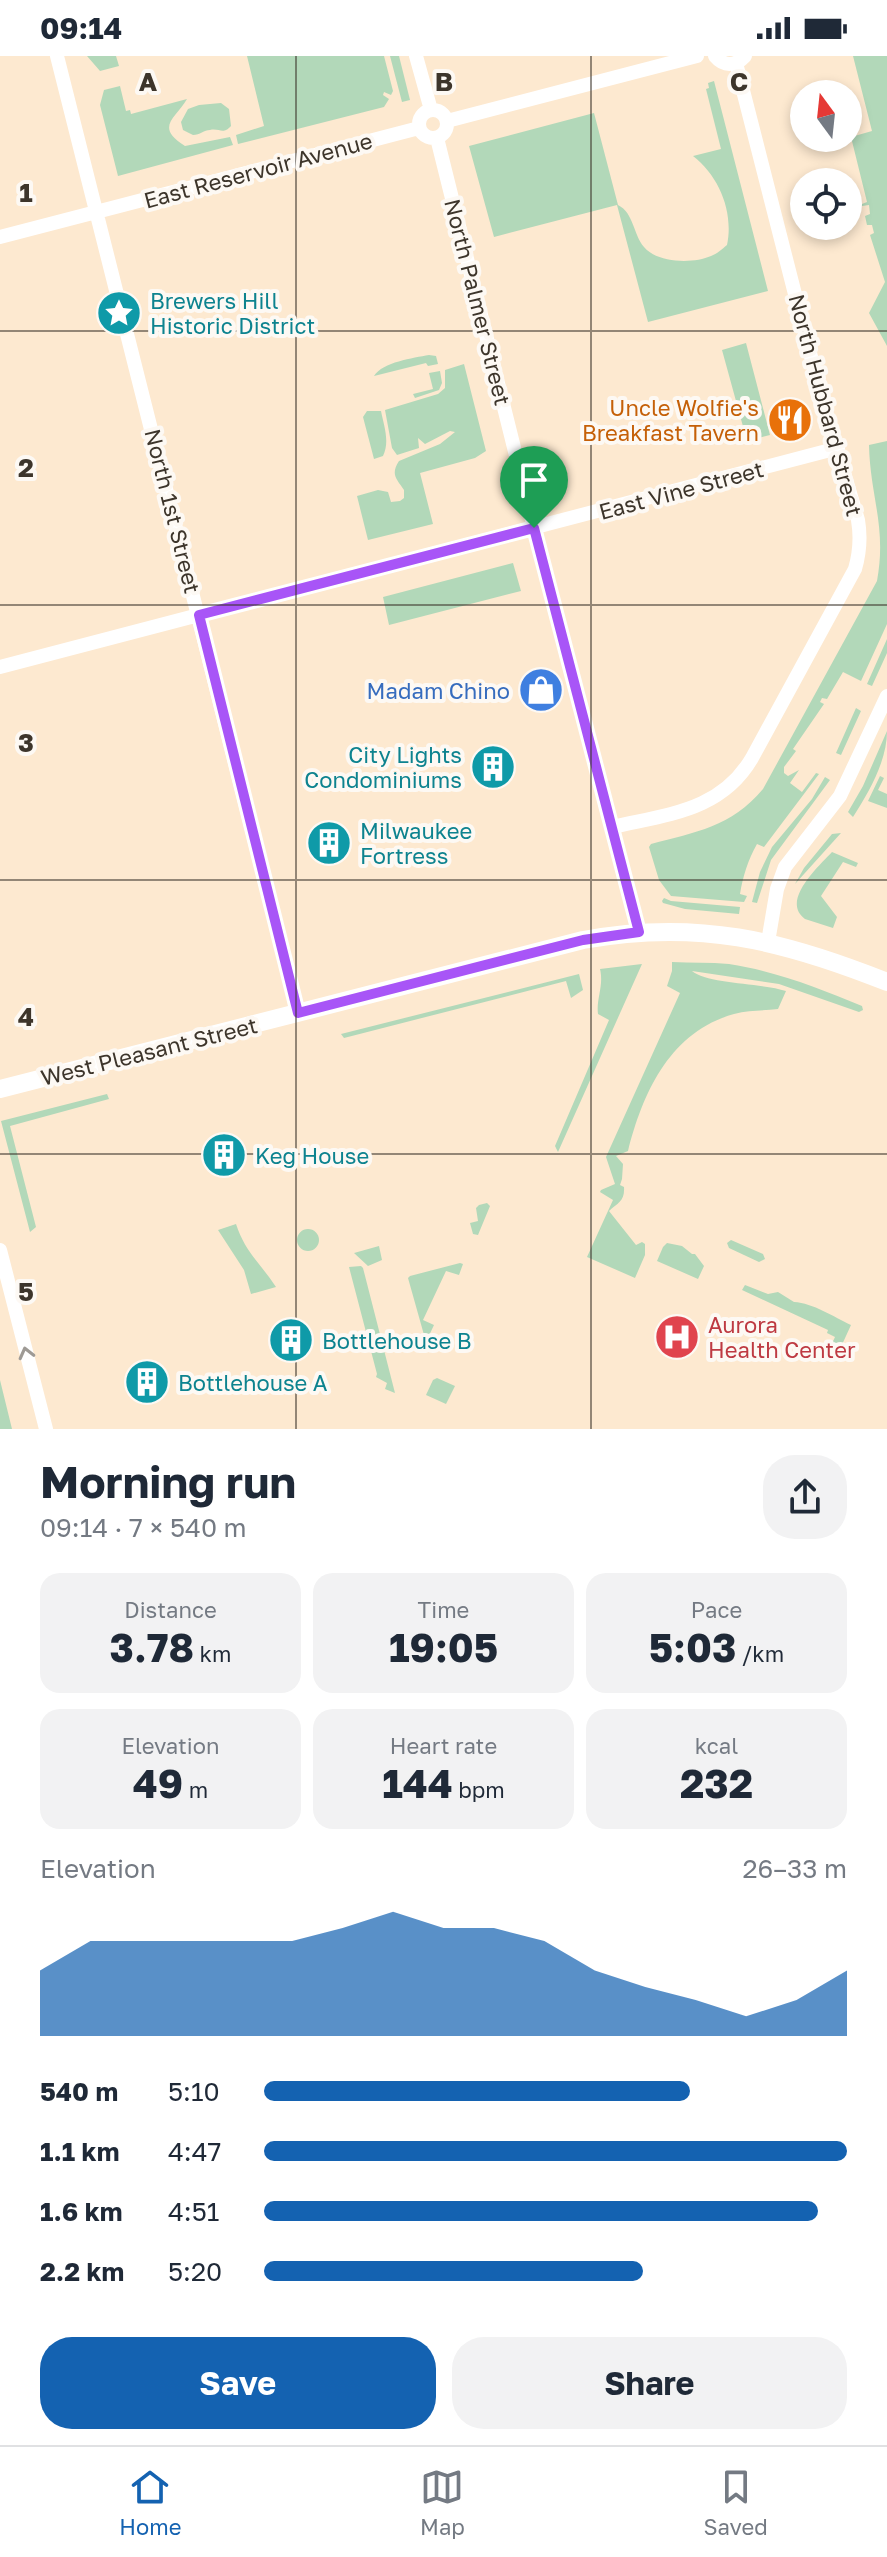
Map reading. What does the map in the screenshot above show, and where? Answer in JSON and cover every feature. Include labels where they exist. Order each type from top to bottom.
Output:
[{"type":"street","name":"North 1st Street","points":[[57,56],[298,1013]]},
{"type":"street","points":[[416,56],[431,110]]},
{"type":"street","points":[[447,121],[697,56]]},
{"type":"street","points":[[715,56],[727,64],[741,60]]},
{"type":"street","name":"North Hubbard Street","points":[[613,827],[711,800],[724,793],[745,770],[855,569],[859,554],[858,520],[820,392],[741,60]]},
{"type":"street","points":[[431,110],[439,111],[447,121],[444,133],[437,138],[426,137],[419,128],[421,117],[431,110]]},
{"type":"street","name":"East Reservoir Avenue","points":[[0,237],[419,128]]},
{"type":"street","name":"North Palmer Street","points":[[437,138],[639,932]]},
{"type":"street","name":"East Vine Street","points":[[0,667],[838,448]]},
{"type":"street","points":[[768,942],[777,889],[785,867],[840,796],[887,696]]},
{"type":"street","name":"West Pleasant Street","points":[[0,1089],[583,940],[639,932],[699,932],[768,942],[826,958],[887,982]]},
{"type":"street","points":[[0,1250],[46,1429]]},
{"type":"green space","points":[[87,56],[116,56],[119,66],[100,71]]},
{"type":"green space","points":[[247,56],[384,56],[393,91],[391,95],[384,92],[383,95],[389,99],[384,107],[238,144],[236,135],[264,126]]},
{"type":"green space","points":[[390,56],[399,56],[410,100],[402,102]]},
{"type":"green space","points":[[853,56],[887,56],[887,346],[869,313],[885,282],[870,235],[874,233],[872,225],[867,225],[865,216],[870,214],[869,205],[862,206],[867,202],[862,168],[859,168],[855,152],[862,152],[862,134],[872,131],[862,80],[859,80]]},
{"type":"green space","points":[[714,81],[768,291],[648,322],[617,205],[494,237],[469,146],[594,113],[618,205],[627,213],[644,247],[657,256],[676,260],[703,259],[717,253],[727,245],[726,208],[717,184],[693,156],[721,149],[706,89],[709,88],[708,83]]},
{"type":"green space","points":[[120,86],[126,111],[130,110],[131,114],[187,99],[173,117],[169,128],[185,146],[230,137],[233,145],[118,176],[100,105],[104,90]]},
{"type":"green space","points":[[221,103],[229,109],[231,126],[228,129],[193,135],[183,130],[181,122],[188,109]]},
{"type":"green space","points":[[746,343],[770,435],[747,441],[722,350]]},
{"type":"green space","points":[[436,356],[438,364],[428,366],[426,363],[374,376],[391,364]]},
{"type":"green space","points":[[464,364],[486,451],[475,458],[420,473],[433,524],[368,540],[357,496],[378,490],[388,492],[391,502],[400,501],[404,498],[404,490],[395,473],[399,461],[440,444],[455,432],[450,431],[425,444],[418,438],[419,448],[397,455],[392,448],[385,410],[438,394],[445,388],[445,370]]},
{"type":"green space","points":[[440,371],[442,383],[439,390],[415,398],[413,394],[433,389],[429,373]]},
{"type":"green space","points":[[367,411],[381,411],[386,434],[383,456],[374,459],[363,417]]},
{"type":"green space","points":[[887,441],[887,624],[861,681],[843,672],[827,699],[822,698],[820,702],[824,704],[784,767],[784,773],[788,776],[799,770],[790,783],[802,792],[816,773],[819,774],[764,847],[757,844],[748,862],[740,894],[747,896],[744,902],[671,896],[659,880],[649,847],[725,820],[751,802],[763,789],[877,581],[880,544],[869,445]]},
{"type":"green space","points":[[513,563],[521,591],[389,625],[383,597]]},
{"type":"green space","points":[[887,639],[887,653],[872,686],[867,684]]},
{"type":"green space","points":[[856,708],[861,711],[841,755],[836,753]]},
{"type":"green space","points":[[887,731],[880,765],[853,817],[848,812]]},
{"type":"green space","points":[[880,776],[884,778],[878,790],[887,794],[887,808],[868,801]]},
{"type":"green space","points":[[825,777],[830,780],[771,860],[757,903],[752,902],[760,872],[772,847],[812,799]]},
{"type":"green space","points":[[841,833],[795,884],[832,834]]},
{"type":"green space","points":[[832,852],[858,863],[856,867],[843,862],[821,896],[837,917],[833,928],[805,919],[798,912],[797,903],[804,884]]},
{"type":"green space","points":[[664,898],[740,907],[739,914],[685,909],[663,903]]},
{"type":"green space","points":[[672,962],[729,964],[763,971],[830,993],[862,1006],[863,1010],[859,1012],[779,984],[692,971],[722,981],[786,991],[778,1009],[734,1014],[693,1035],[676,1050],[651,1086],[628,1151],[616,1156],[623,1164],[620,1185],[624,1187],[624,1192],[620,1201],[609,1211],[636,1245],[645,1244],[645,1255],[635,1278],[587,1257],[613,1200],[600,1192],[615,1184],[606,1157],[680,993],[667,986]]},
{"type":"green space","points":[[642,964],[558,1152],[555,1146],[609,1020],[598,1014],[600,969]]},
{"type":"green space","points":[[579,974],[583,990],[571,998],[566,981],[344,1038],[341,1034]]},
{"type":"green space","points":[[107,1094],[109,1099],[10,1126],[36,1227],[30,1232],[1,1121]]},
{"type":"green space","points":[[487,1203],[490,1206],[478,1235],[473,1234],[470,1223],[478,1221],[476,1208]]},
{"type":"green space","points":[[236,1224],[249,1250],[276,1287],[251,1294],[244,1270],[218,1230]]},
{"type":"green space","points":[[304,1229],[312,1229],[319,1240],[312,1251],[304,1251],[297,1244],[297,1236]]},
{"type":"green space","points":[[731,1240],[763,1254],[765,1259],[759,1262],[729,1248],[727,1243]]},
{"type":"green space","points":[[667,1243],[682,1246],[695,1254],[704,1266],[698,1279],[657,1261]]},
{"type":"green space","points":[[379,1246],[382,1260],[368,1266],[354,1253]]},
{"type":"green space","points":[[463,1264],[459,1275],[446,1271],[423,1320],[434,1325],[426,1342],[408,1278]]},
{"type":"green space","points":[[361,1266],[395,1393],[385,1389],[387,1383],[376,1377],[349,1267]]},
{"type":"green space","points":[[745,1285],[768,1294],[778,1292],[794,1302],[816,1308],[851,1325],[835,1360],[830,1353],[835,1337],[827,1333],[828,1330],[742,1290]]},
{"type":"green space","points":[[437,1378],[455,1386],[446,1404],[426,1395]]},
{"type":"green space","points":[[0,1380],[12,1429],[0,1429]]},
{"type":"place","name":"Brewers Hill Historic District","points":[[119,313]]},
{"type":"place","name":"Uncle Wolfie's Breakfast Tavern","points":[[790,420]]},
{"type":"place","name":"Madam Chino","points":[[541,690]]},
{"type":"place","name":"City Lights Condominiums","points":[[493,767]]},
{"type":"place","name":"Milwaukee Fortress","points":[[329,843]]},
{"type":"place","name":"Keg House","points":[[224,1155]]},
{"type":"place","name":"Aurora Health Center","points":[[677,1337]]},
{"type":"place","name":"Bottlehouse B","points":[[291,1340]]},
{"type":"place","name":"Bottlehouse A","points":[[147,1382]]},
{"type":"route","points":[[534,528],[639,932],[583,940],[298,1013],[199,615],[534,528]]}]
